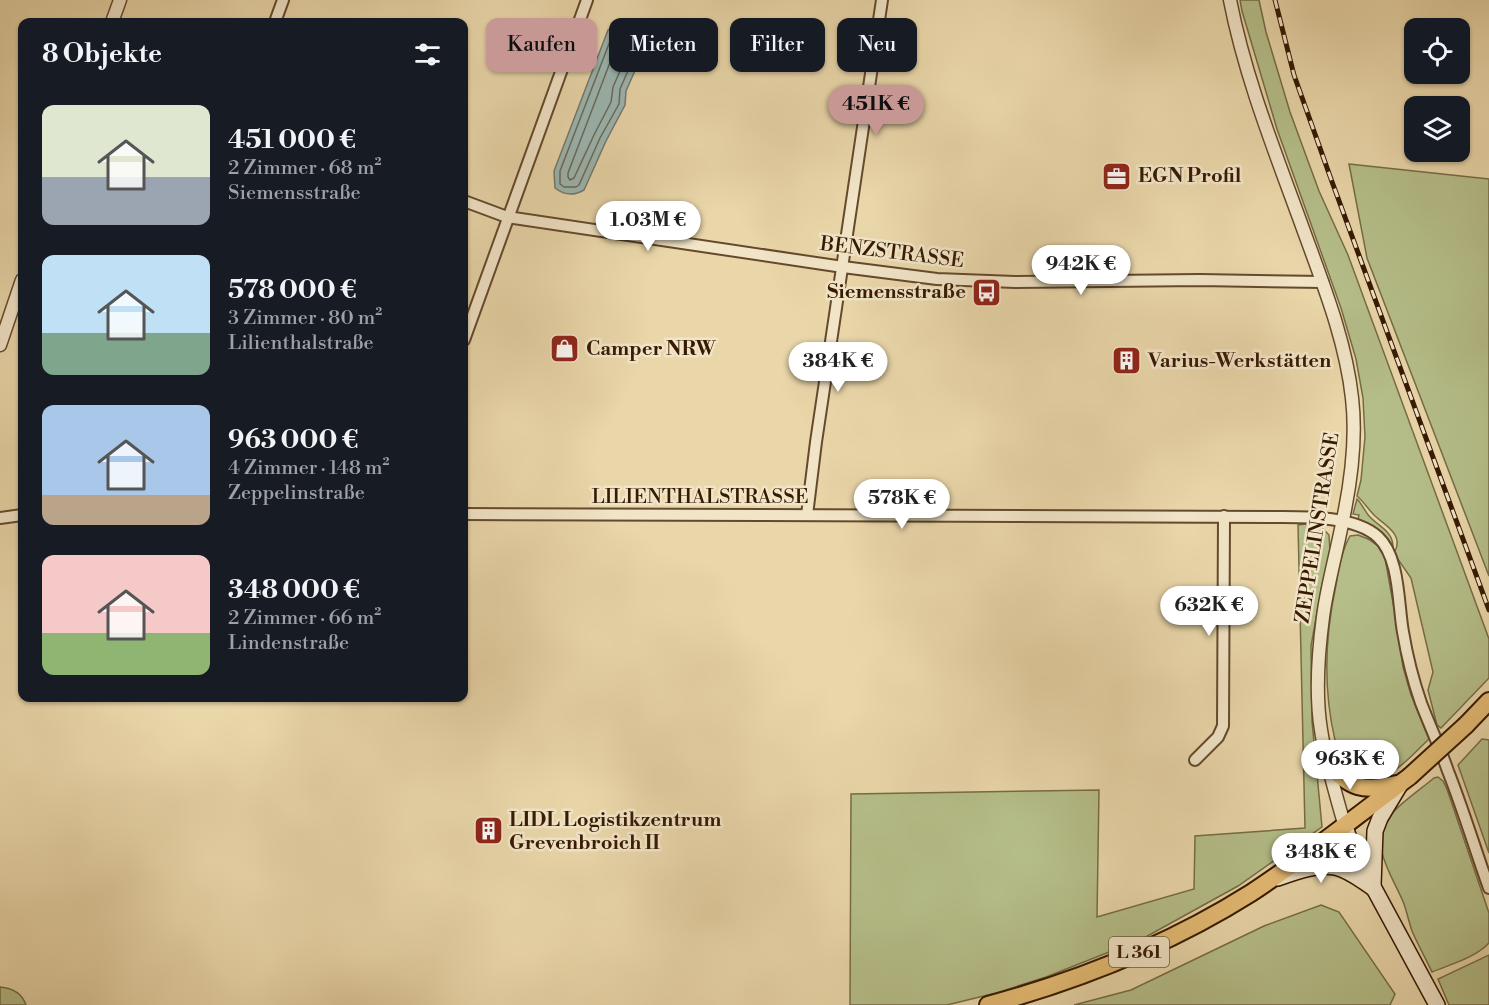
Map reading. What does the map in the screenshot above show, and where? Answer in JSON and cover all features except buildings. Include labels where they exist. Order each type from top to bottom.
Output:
[{"type":"main road","name":"L 361","points":[[988,1005],[1073,979],[1145,950],[1232,904],[1269,881],[1405,780],[1489,701]]},
{"type":"main road","points":[[1327,762],[1340,776],[1358,787],[1378,788],[1405,780]]},
{"type":"main road","points":[[1373,888],[1375,831],[1405,780]]},
{"type":"main road","points":[[1344,827],[1373,888],[1437,1005]]},
{"type":"main road","points":[[1269,881],[1300,870],[1334,867],[1351,874],[1373,888]]},
{"type":"street","points":[[113,18],[120,0]]},
{"type":"street","points":[[276,18],[283,0]]},
{"type":"street","points":[[468,329],[587,0]]},
{"type":"street","points":[[807,515],[882,0]]},
{"type":"street","name":"ZEPPELINSTRASSE","points":[[1230,0],[1251,85],[1323,282],[1345,358],[1350,385],[1354,433],[1353,458],[1343,522],[1328,584],[1318,676],[1319,718],[1327,762],[1344,827]]},
{"type":"street","name":"BENZSTRASSE","points":[[468,202],[507,217],[937,279],[1323,282]]},
{"type":"street","points":[[0,345],[18,292]]},
{"type":"street","points":[[0,512],[17,515]]},
{"type":"street","name":"LILIENTHALSTRASSE","points":[[468,514],[1224,516],[1305,518],[1355,524],[1373,532],[1388,551],[1394,570],[1410,666],[1489,888]]},
{"type":"street","points":[[0,518],[17,515]]},
{"type":"street","points":[[1195,760],[1218,737],[1222,726],[1224,516]]},
{"type":"green space","points":[[1240,0],[1259,0],[1290,112],[1319,191],[1348,255],[1489,639],[1489,678],[1441,728],[1437,725],[1428,690],[1433,672],[1411,578],[1397,558],[1395,535],[1357,496],[1361,480],[1365,437],[1363,398],[1356,359],[1341,308],[1277,129]]},
{"type":"green space","points":[[1349,164],[1489,179],[1489,576],[1367,258]]},
{"type":"green space","points":[[1357,499],[1369,516],[1391,537],[1393,547],[1382,533],[1358,519],[1359,515],[1353,514]]},
{"type":"green space","points":[[1306,524],[1323,529],[1329,535],[1330,552],[1311,646],[1312,721],[1322,827],[1238,886],[1142,939],[1046,977],[947,1005],[850,1005],[851,794],[1099,790],[1097,917],[1194,889],[1195,836],[1305,828],[1298,525]]},
{"type":"green space","points":[[1358,535],[1378,546],[1385,558],[1403,667],[1411,695],[1429,739],[1395,770],[1370,781],[1355,777],[1340,764],[1331,721],[1327,682],[1332,604],[1340,566],[1350,536]]},
{"type":"green space","points":[[1482,739],[1489,740],[1489,853],[1458,765]]},
{"type":"green space","points":[[1438,777],[1447,789],[1489,913],[1489,943],[1470,957],[1432,972],[1412,931],[1404,904],[1385,862],[1381,840],[1383,829],[1392,813]]},
{"type":"green space","points":[[1321,905],[1339,912],[1395,994],[1390,1005],[1074,1005],[1131,990],[1264,926]]},
{"type":"green space","points":[[1489,955],[1489,1005],[1449,1005],[1438,979]]},
{"type":"green space","points":[[0,987],[16,992],[26,1005],[0,1005]]},
{"type":"water","points":[[608,30],[609,72],[634,72],[626,91],[625,105],[584,190],[573,194],[565,193],[555,188],[554,171],[592,72],[597,72],[597,59]]},
{"type":"railway","points":[[1275,0],[1294,75],[1489,610]]},
{"type":"place","name":"EGN Profil","points":[[1117,176]]},
{"type":"place","name":"Siemensstraße","points":[[987,292]]},
{"type":"place","name":"Camper NRW","points":[[565,349]]},
{"type":"place","name":"Varius-Werkstätten","points":[[1127,361]]},
{"type":"place","name":"LIDL Logistikzentrum Grevenbroich II","points":[[488,831]]}]
